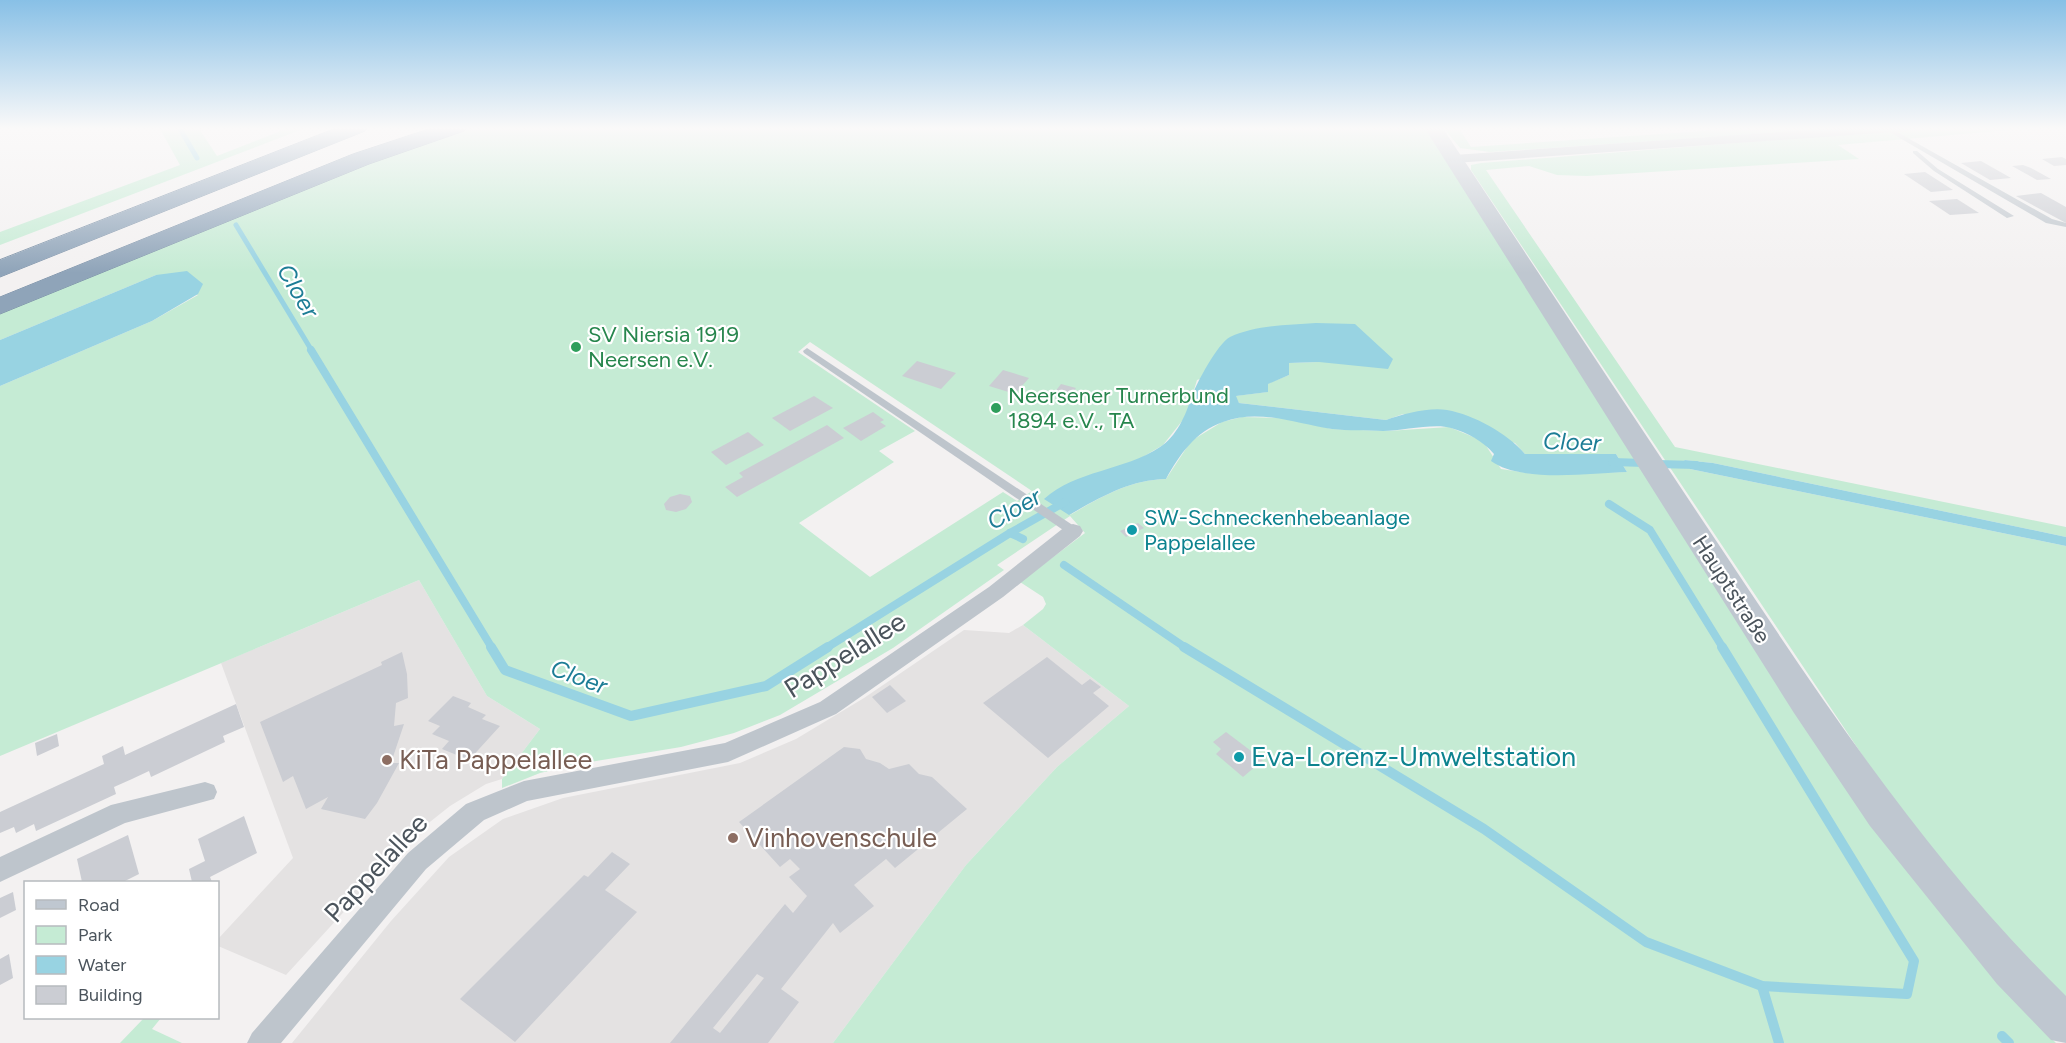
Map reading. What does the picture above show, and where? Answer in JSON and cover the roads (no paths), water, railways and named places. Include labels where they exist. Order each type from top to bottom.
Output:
[{"type":"highway","points":[[0,252],[194,176]]},
{"type":"highway","points":[[0,269],[235,176]]},
{"type":"highway","points":[[0,286],[273,176]]},
{"type":"highway","points":[[312,178],[317,176]]},
{"type":"highway","points":[[0,306],[318,176]]},
{"type":"street","name":"Hauptstraße","points":[[1465,176],[1806,704],[1883,815],[2010,970],[2066,1025]]},
{"type":"street","name":"Pappelallee","points":[[262,1043],[417,861],[475,812],[524,790],[728,752],[828,708],[996,592],[1073,531]]},
{"type":"street","points":[[0,870],[120,813],[205,792]]},
{"type":"lane","points":[[1945,176],[2010,216]]},
{"type":"lane","points":[[1967,176],[2049,221],[2066,225]]},
{"type":"lane","points":[[807,351],[1073,531]]},
{"type":"water","points":[[187,271],[203,284],[198,294],[152,321],[0,386],[0,340],[156,275]]},
{"type":"water","points":[[1316,323],[1355,324],[1393,359],[1388,369],[1319,362],[1289,363],[1289,375],[1268,384],[1268,392],[1236,396],[1239,403],[1386,420],[1424,410],[1447,410],[1468,416],[1489,426],[1518,446],[1525,454],[1616,454],[1627,472],[1556,475],[1520,472],[1504,468],[1491,461],[1494,454],[1475,438],[1444,427],[1383,431],[1344,430],[1278,418],[1250,416],[1213,426],[1196,438],[1166,479],[1127,486],[1069,515],[1044,499],[1071,482],[1146,455],[1166,443],[1180,425],[1208,364],[1230,337],[1261,328]]},
{"type":"water","points":[[1684,460],[1713,463],[2066,537],[2066,546],[1690,469]]},
{"type":"waterway","name":"Cloer","points":[[236,225],[312,351]]},
{"type":"waterway","name":"Cloer","points":[[311,350],[492,648]]},
{"type":"waterway","name":"Cloer","points":[[1612,462],[1645,463]]},
{"type":"waterway","name":"Cloer","points":[[1657,464],[1696,465]]},
{"type":"waterway","name":"Cloer","points":[[1010,533],[1065,502]]},
{"type":"waterway","points":[[1609,504],[1650,530],[1723,648]]},
{"type":"waterway","name":"Cloer","points":[[826,648],[1010,533]]},
{"type":"waterway","points":[[1010,533],[1023,539]]},
{"type":"waterway","points":[[1064,565],[1186,648]]},
{"type":"waterway","name":"Cloer","points":[[491,647],[505,670],[631,716],[766,686],[828,647]]},
{"type":"waterway","points":[[1184,647],[1484,829],[1646,942],[1762,986]]},
{"type":"waterway","points":[[1722,647],[1914,961],[1907,994],[1762,986]]},
{"type":"waterway","points":[[1762,986],[1779,1043]]},
{"type":"waterway","points":[[2002,1036],[2009,1043]]},
{"type":"place","name":"SV Niersia 1919 Neersen e.V.","points":[[576,347]]},
{"type":"place","name":"Neersener Turnerbund 1894 e.V., TA","points":[[996,408]]},
{"type":"place","name":"SW-Schneckenhebeanlage Pappelallee","points":[[1132,530]]},
{"type":"place","name":"Eva-Lorenz-Umweltstation","points":[[1239,757]]},
{"type":"place","name":"KiTa Pappelallee","points":[[387,760]]},
{"type":"place","name":"Vinhovenschule","points":[[733,838]]}]
